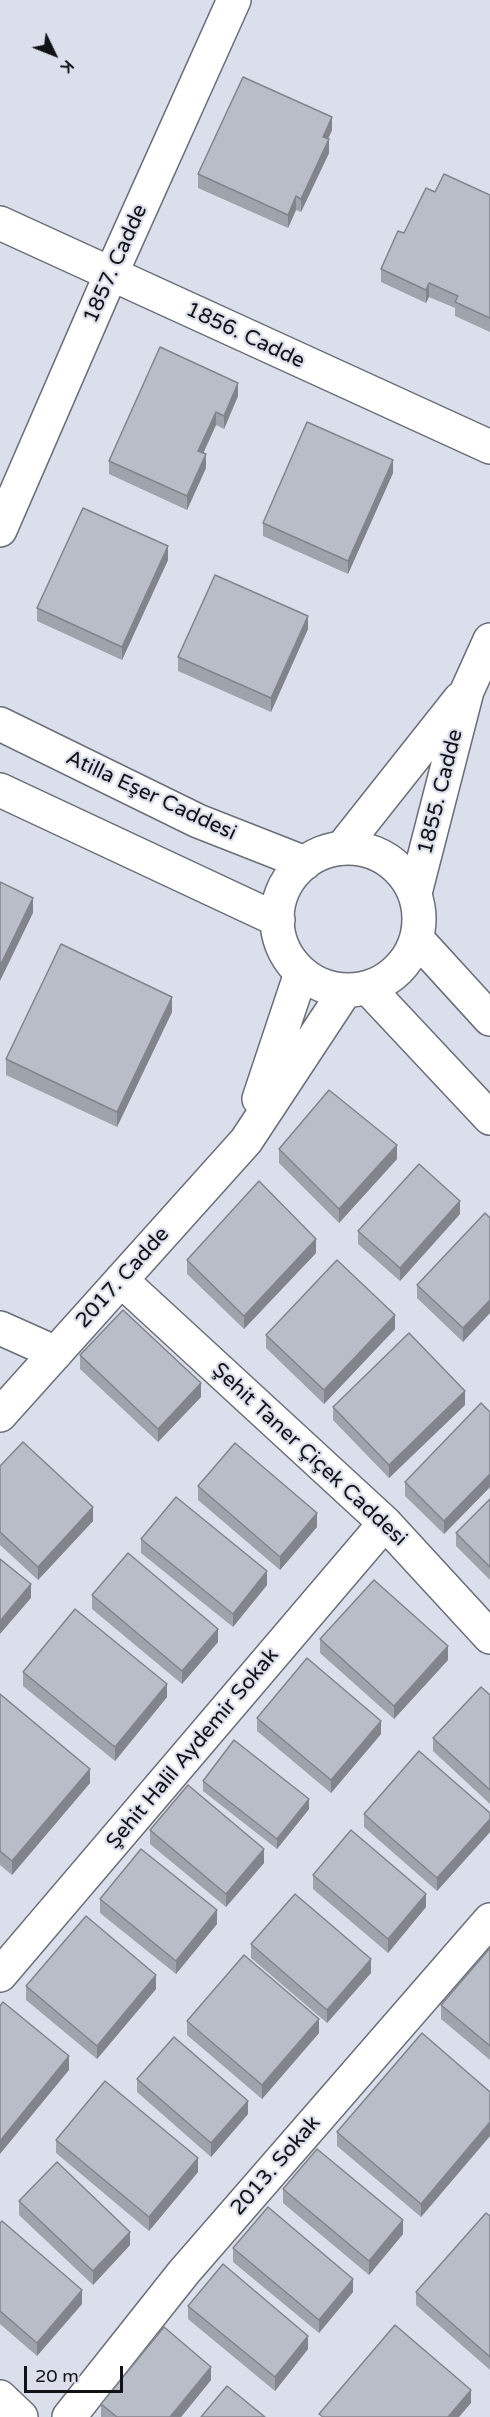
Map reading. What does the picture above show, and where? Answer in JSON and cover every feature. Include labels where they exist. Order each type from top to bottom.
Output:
[{"type":"street","name":"1857. Cadde","points":[[0,530],[111,274],[234,0]]},
{"type":"street","name":"1856. Cadde","points":[[0,223],[490,447]]},
{"type":"street","name":"1855. Cadde","points":[[415,893],[467,691],[490,640]]},
{"type":"street","name":"1855. Cadde","points":[[342,848],[467,691]]},
{"type":"street","name":"Atilla Eşer Caddesi","points":[[0,724],[198,821],[304,863]]},
{"type":"street","points":[[0,790],[278,920]]},
{"type":"street","points":[[342,848],[365,849],[389,861],[403,873],[415,893],[420,916],[417,939],[407,960],[390,977],[356,989],[323,986],[301,973],[286,954],[278,931],[278,907],[286,884],[304,863],[320,854],[342,848]]},
{"type":"street","points":[[417,939],[490,1018]]},
{"type":"street","name":"2017. Cadde","points":[[246,1141],[301,973]]},
{"type":"street","points":[[356,989],[490,1118]]},
{"type":"street","name":"2017. Cadde","points":[[0,1415],[246,1141],[356,989]]},
{"type":"street","name":"Şehit Taner Çiçek Caddesi","points":[[121,1280],[385,1523],[490,1637]]},
{"type":"street","points":[[0,1328],[56,1353]]},
{"type":"street","name":"Şehit Halil Aydemir Sokak","points":[[0,1975],[385,1523]]},
{"type":"street","name":"2013. Sokak","points":[[69,2417],[184,2272],[490,1920]]},
{"type":"street","points":[[0,2397],[21,2417]]},
{"type":"building","points":[[243,77],[332,117],[323,137],[329,139],[301,199],[296,196],[288,215],[198,174]]},
{"type":"building","points":[[444,174],[490,195],[490,318],[455,302],[458,296],[429,283],[426,290],[381,269],[398,231],[404,233],[426,188],[435,192]]},
{"type":"building","points":[[160,347],[238,383],[224,416],[216,412],[198,451],[206,454],[187,496],[109,461]]},
{"type":"building","points":[[307,422],[393,460],[348,561],[263,523]]},
{"type":"building","points":[[83,508],[168,546],[122,647],[37,608]]},
{"type":"building","points":[[215,575],[308,616],[271,698],[178,657]]},
{"type":"building","points":[[0,882],[33,898],[0,966]]},
{"type":"building","points":[[61,944],[172,997],[117,1112],[6,1059]]},
{"type":"building","points":[[329,1090],[397,1145],[339,1209],[279,1149]]},
{"type":"building","points":[[419,1164],[460,1201],[400,1268],[358,1231]]},
{"type":"building","points":[[259,1181],[316,1239],[244,1316],[187,1260]]},
{"type":"building","points":[[485,1213],[490,1218],[490,1300],[463,1328],[417,1285]]},
{"type":"building","points":[[337,1260],[395,1315],[324,1390],[266,1335]]},
{"type":"building","points":[[123,1310],[201,1383],[158,1429],[80,1355]]},
{"type":"building","points":[[409,1333],[465,1391],[389,1465],[333,1407]]},
{"type":"building","points":[[481,1403],[490,1412],[490,1474],[444,1521],[405,1482]]},
{"type":"building","points":[[23,1442],[93,1507],[38,1567],[0,1532],[0,1466]]},
{"type":"building","points":[[235,1443],[317,1513],[280,1557],[198,1486]]},
{"type":"building","points":[[176,1497],[267,1571],[233,1614],[141,1539]]},
{"type":"building","points":[[490,1499],[490,1567],[456,1533]]},
{"type":"building","points":[[128,1553],[218,1629],[182,1671],[92,1595]]},
{"type":"building","points":[[0,1559],[31,1584],[0,1621]]},
{"type":"building","points":[[374,1580],[448,1646],[394,1706],[320,1639]]},
{"type":"building","points":[[75,1609],[167,1684],[115,1747],[23,1672]]},
{"type":"building","points":[[307,1658],[381,1721],[331,1780],[257,1718]]},
{"type":"building","points":[[481,1687],[490,1695],[490,1790],[433,1738]]},
{"type":"building","points":[[0,1694],[90,1769],[12,1861],[0,1851]]},
{"type":"building","points":[[234,1740],[309,1799],[277,1839],[203,1781]]},
{"type":"building","points":[[419,1751],[490,1813],[490,1819],[437,1878],[364,1814]]},
{"type":"building","points":[[188,1785],[264,1849],[226,1894],[150,1830]]},
{"type":"building","points":[[351,1830],[426,1894],[388,1939],[313,1875]]},
{"type":"building","points":[[141,1849],[217,1910],[176,1961],[100,1899]]},
{"type":"building","points":[[295,1894],[371,1959],[327,2010],[251,1944]]},
{"type":"building","points":[[86,1916],[156,1975],[97,2046],[26,1986]]},
{"type":"building","points":[[490,1948],[490,2046],[441,2005]]},
{"type":"building","points":[[244,1955],[319,2019],[262,2085],[187,2021]]},
{"type":"building","points":[[3,2002],[69,2056],[0,2141],[0,2006]]},
{"type":"building","points":[[422,2033],[490,2092],[490,2122],[421,2204],[337,2132]]},
{"type":"building","points":[[174,2037],[248,2101],[211,2143],[137,2079]]},
{"type":"building","points":[[105,2081],[198,2158],[149,2217],[56,2140]]},
{"type":"building","points":[[317,2149],[403,2220],[369,2261],[283,2189]]},
{"type":"building","points":[[57,2162],[130,2232],[93,2271],[19,2201]]},
{"type":"building","points":[[268,2207],[353,2279],[319,2320],[233,2248]]},
{"type":"building","points":[[486,2213],[490,2216],[490,2357],[416,2292]]},
{"type":"building","points":[[2,2221],[82,2290],[37,2343],[0,2311],[0,2223]]},
{"type":"building","points":[[223,2264],[308,2336],[275,2377],[188,2306]]},
{"type":"building","points":[[395,2325],[471,2390],[448,2417],[323,2417],[319,2414]]},
{"type":"building","points":[[164,2327],[211,2367],[170,2417],[117,2417],[101,2404]]},
{"type":"building","points":[[227,2386],[265,2417],[201,2417]]}]
